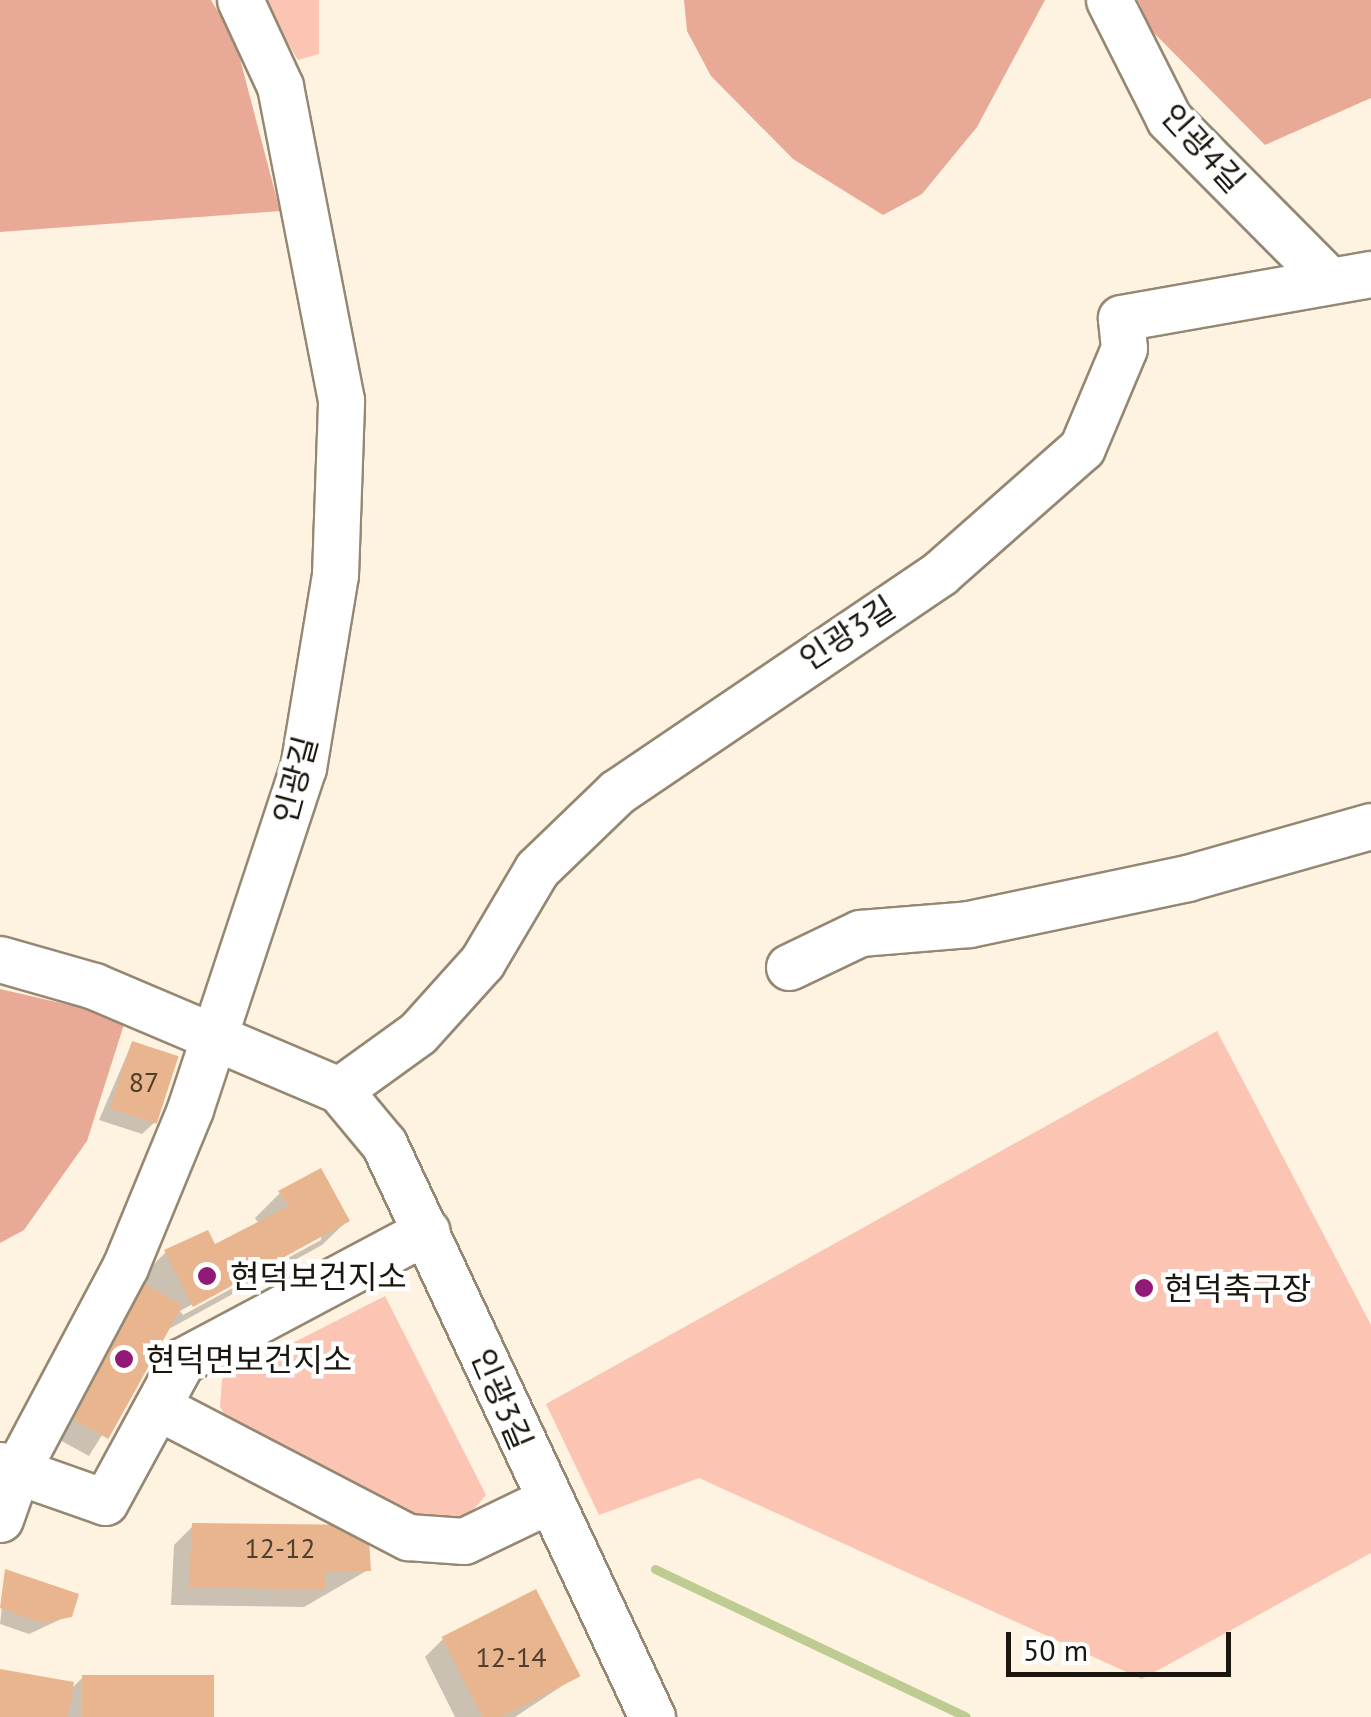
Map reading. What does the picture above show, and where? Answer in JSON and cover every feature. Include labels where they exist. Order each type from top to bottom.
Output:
[{"type":"street","name":"인광길","points":[[0,1520],[9,1466],[124,1267],[210,1036],[303,768],[335,575],[342,400],[280,86],[240,0]]},
{"type":"street","name":"인광4길","points":[[1109,0],[1169,119],[1325,276]]},
{"type":"street","name":"인광3길","points":[[339,1090],[418,1033],[482,962],[537,869],[617,792],[940,573],[1082,448],[1124,348],[1121,318],[1325,276],[1371,274]]},
{"type":"street","points":[[789,967],[860,933],[969,924],[1187,878],[1371,826]]},
{"type":"street","name":"인광3길","points":[[0,959],[210,1036],[339,1090],[384,1144],[427,1230],[547,1501],[652,1717]]},
{"type":"street","points":[[9,1466],[105,1502],[182,1362],[427,1230]]},
{"type":"street","points":[[158,1406],[408,1537],[464,1541],[547,1501]]},
{"type":"shaded area","points":[[0,0],[211,0],[235,40],[280,211],[0,232]]},
{"type":"shaded area","points":[[262,0],[319,0],[319,54],[298,60]]},
{"type":"shaded area","points":[[684,0],[1045,0],[977,127],[922,194],[883,215],[793,159],[711,76],[687,31]]},
{"type":"shaded area","points":[[1138,0],[1371,0],[1371,98],[1265,145],[1151,30]]},
{"type":"shaded area","points":[[0,989],[126,1018],[87,1141],[24,1230],[0,1243]]},
{"type":"shaded area","points":[[1217,1031],[1371,1325],[1371,1553],[1142,1679],[699,1478],[599,1515],[546,1404]]},
{"type":"shaded area","points":[[385,1296],[486,1495],[463,1522],[419,1525],[229,1422],[220,1407],[222,1379]]},
{"type":"building","points":[[132,1041],[179,1056],[157,1124],[110,1109]]},
{"type":"building","points":[[321,1168],[350,1221],[193,1307],[164,1250],[208,1230],[215,1244],[289,1206],[278,1191]]},
{"type":"building","name":"현덕면보건지소","points":[[137,1280],[182,1305],[108,1439],[63,1414]]},
{"type":"building","points":[[192,1523],[368,1525],[371,1571],[326,1571],[326,1590],[189,1587]]},
{"type":"building","points":[[5,1569],[79,1594],[72,1617],[42,1623],[0,1608]]},
{"type":"building","points":[[536,1589],[580,1676],[501,1717],[482,1717],[442,1637]]},
{"type":"building","points":[[0,1669],[74,1682],[68,1717],[0,1717]]},
{"type":"building","points":[[82,1675],[214,1675],[214,1717],[82,1717]]},
{"type":"waterway","points":[[655,1569],[966,1717]]},
{"type":"place","name":"현덕보건지소","points":[[207,1276]]},
{"type":"place","name":"현덕축구장","points":[[1144,1288]]},
{"type":"place","name":"현덕면보건지소","points":[[124,1359]]}]
